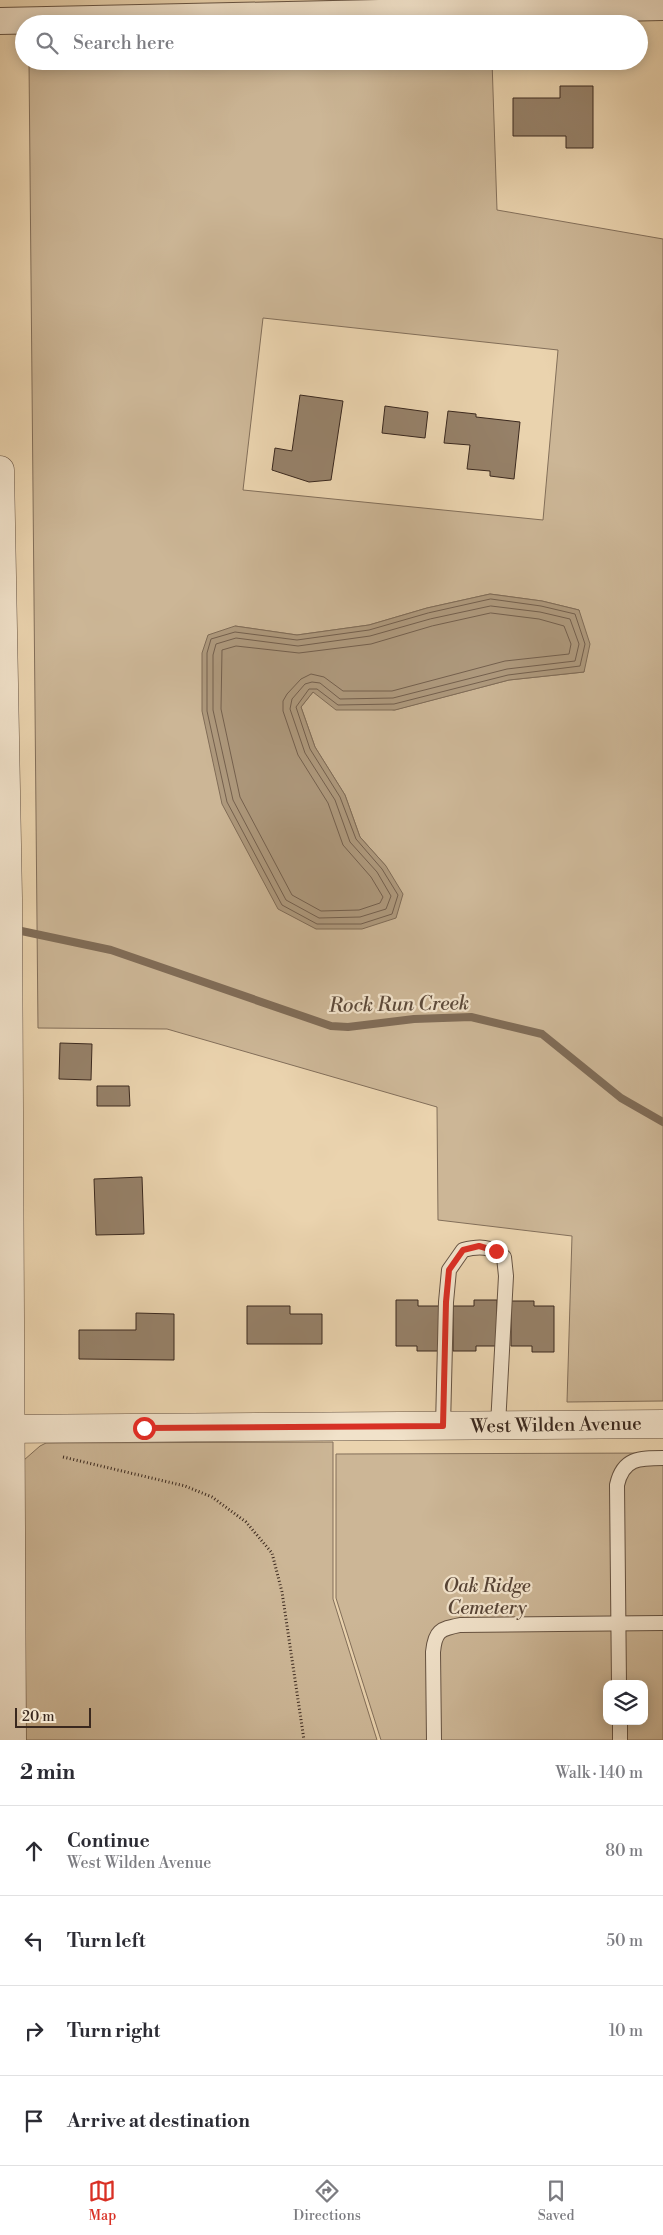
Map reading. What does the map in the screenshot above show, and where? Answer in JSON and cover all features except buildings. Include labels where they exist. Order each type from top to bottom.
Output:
[{"type":"street","points":[[284,15],[663,7]]},
{"type":"street","points":[[0,21],[15,21]]},
{"type":"street","points":[[0,470],[8,898],[4,1076],[5,1429],[12,1740]]},
{"type":"street","name":"West Wilden Avenue","points":[[5,1429],[663,1424]]},
{"type":"lane","points":[[443,1426],[446,1302],[449,1270],[463,1250],[479,1246],[496,1251],[504,1257],[506,1276],[498,1425]]},
{"type":"lane","points":[[619,1680],[617,1485],[620,1473],[630,1462],[643,1458],[663,1458]]},
{"type":"lane","points":[[434,1740],[432,1652],[434,1639],[443,1629],[460,1625],[663,1623]]},
{"type":"lane","points":[[620,1725],[620,1740]]},
{"type":"path","points":[[55,1455],[185,1486],[212,1497],[246,1522],[272,1553],[276,1568],[282,1592],[304,1740]]},
{"type":"green space","points":[[29,70],[492,70],[497,210],[663,239],[663,1401],[567,1402],[572,1236],[438,1220],[437,1107],[167,1029],[38,1028]],"holes":[[[263,318],[558,350],[543,520],[243,490]],[[490,594],[542,601],[579,610],[584,672],[509,680],[394,710],[313,692],[301,707],[315,747],[345,795],[360,837],[386,866],[316,929],[235,626],[297,635],[369,625],[427,608]]]},
{"type":"green space","points":[[333,1442],[333,1599],[377,1740],[26,1740],[24,1460],[46,1443]]},
{"type":"green space","name":"Oak Ridge Cemetery","points":[[663,1453],[663,1740],[381,1740],[336,1598],[336,1454]]},
{"type":"water","points":[[490,594],[542,601],[579,610],[590,644],[584,672],[509,680],[395,710],[336,710],[313,692],[301,707],[315,747],[345,795],[360,837],[386,866],[403,894],[396,918],[362,929],[316,929],[278,909],[222,804],[202,711],[202,653],[208,635],[235,626],[297,635],[369,625],[427,608]]},
{"type":"waterway","name":"Rock Run Creek","points":[[12,929],[111,950],[331,1026],[348,1027],[414,1019],[471,1017],[542,1034],[621,1098],[663,1122]]},
{"type":"route","points":[[144,1428],[443,1426],[446,1302],[449,1270],[454,1260],[463,1250],[479,1246],[496,1251]]}]
